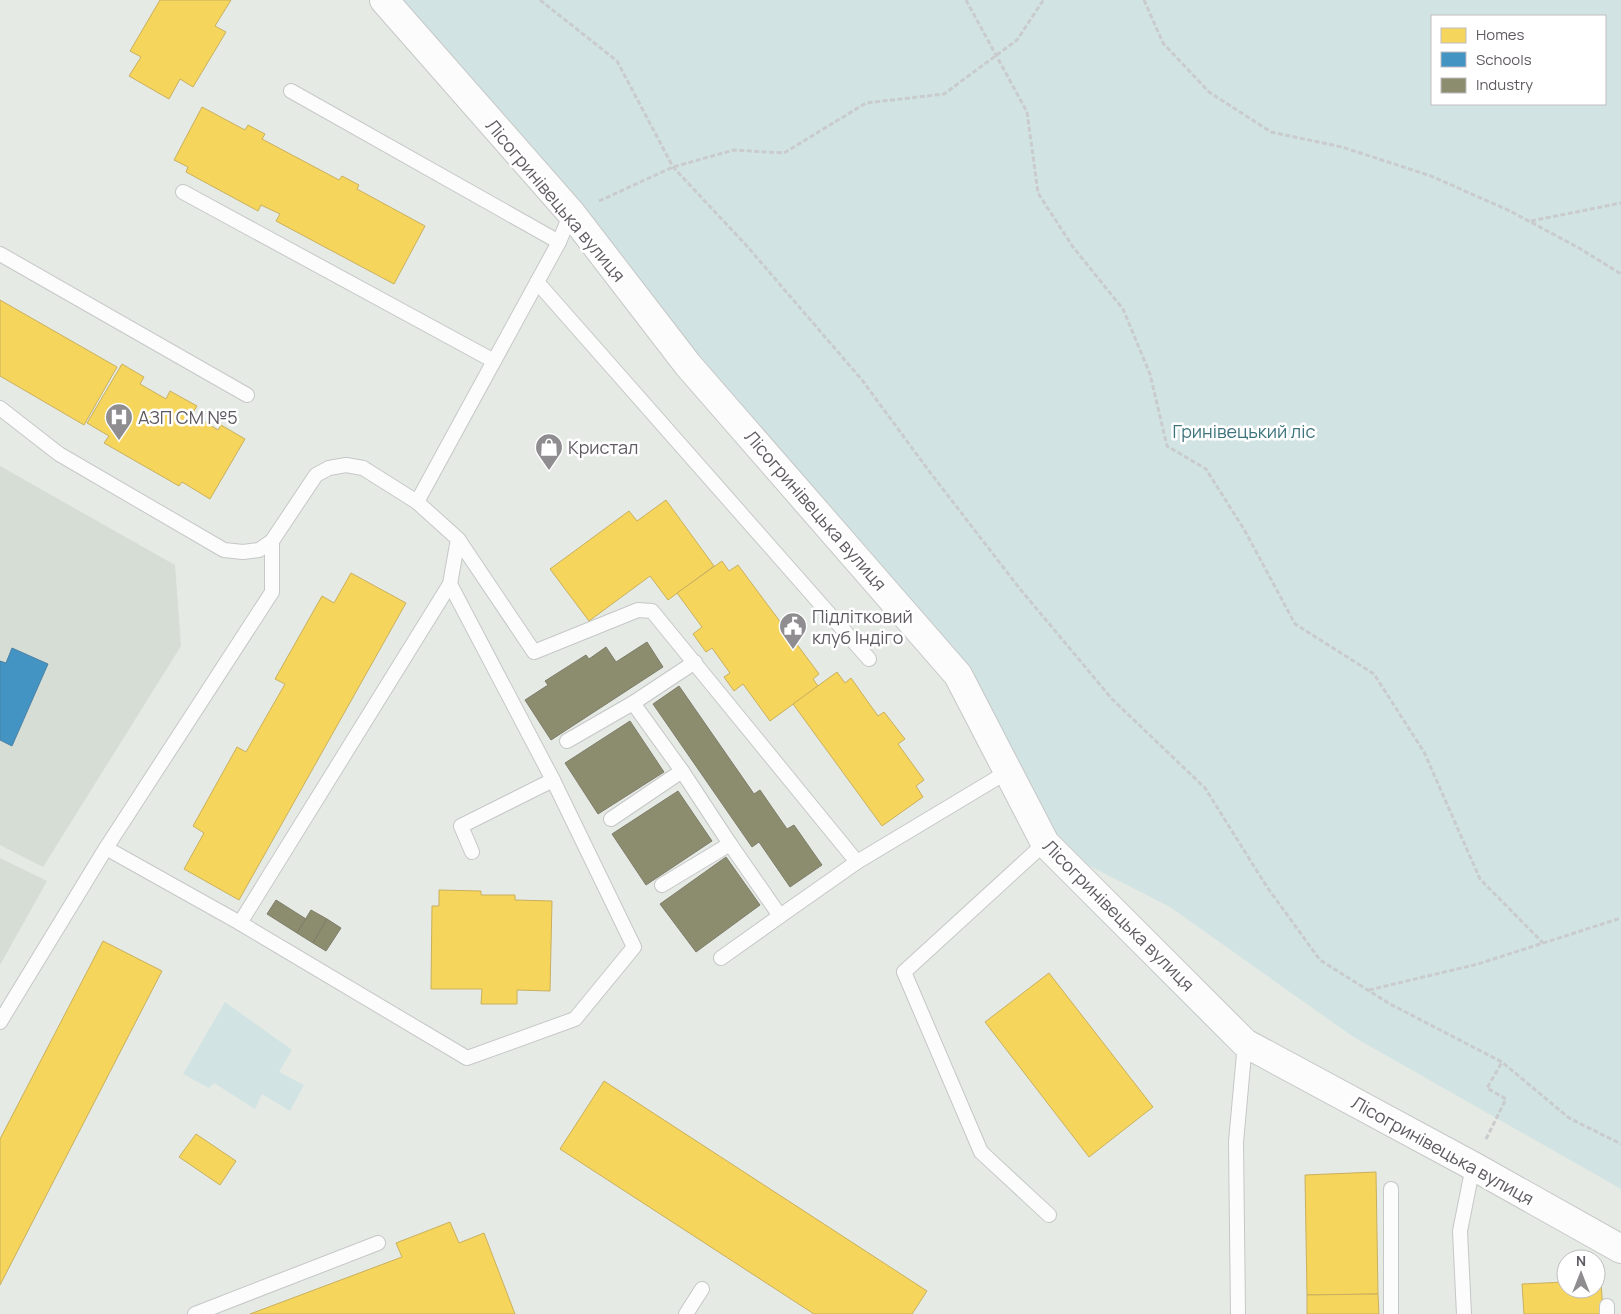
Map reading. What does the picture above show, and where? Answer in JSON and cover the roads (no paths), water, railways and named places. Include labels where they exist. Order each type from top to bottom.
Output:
[{"type":"street","name":"Лісогринівецька вулиця","points":[[384,0],[572,213],[688,365],[958,675],[1044,843],[1246,1042],[1621,1249]]},
{"type":"lane","points":[[291,91],[559,242]]},
{"type":"lane","points":[[183,192],[494,361]]},
{"type":"lane","points":[[417,502],[559,242],[572,213]]},
{"type":"lane","points":[[0,254],[247,395]]},
{"type":"lane","points":[[537,282],[868,659]]},
{"type":"lane","points":[[0,408],[59,454],[224,550],[243,552],[259,550],[272,541],[316,474],[329,468],[346,465],[363,468],[417,502],[458,539],[534,652],[638,610],[652,611],[857,862]]},
{"type":"lane","points":[[240,922],[450,584],[458,539]]},
{"type":"lane","points":[[0,1022],[106,848],[272,592],[272,541]]},
{"type":"lane","points":[[106,848],[240,922],[467,1058],[575,1019],[634,947],[553,780],[450,584]]},
{"type":"lane","points":[[567,742],[633,703],[695,662]]},
{"type":"lane","points":[[633,703],[780,916]]},
{"type":"lane","points":[[611,819],[682,772]]},
{"type":"lane","points":[[721,958],[857,862],[1007,772]]},
{"type":"lane","points":[[472,852],[461,826],[553,780]]},
{"type":"lane","points":[[1044,843],[904,972],[981,1152],[1049,1215]]},
{"type":"lane","points":[[662,885],[730,844]]},
{"type":"lane","points":[[1238,1314],[1236,1142],[1246,1042]]},
{"type":"lane","points":[[1464,1314],[1460,1231],[1473,1166]]},
{"type":"lane","points":[[1391,1189],[1391,1314]]},
{"type":"lane","points":[[195,1314],[378,1243]]},
{"type":"lane","points":[[686,1314],[702,1289]]},
{"type":"place","name":"АЗП СМ №5","points":[[119,441]]},
{"type":"place","name":"Кристал","points":[[549,471]]},
{"type":"place","name":"Підлітковий клуб Індіго","points":[[793,650]]},
{"type":"park label","name":"Гринівецький ліс","points":[[1244,431]]}]
